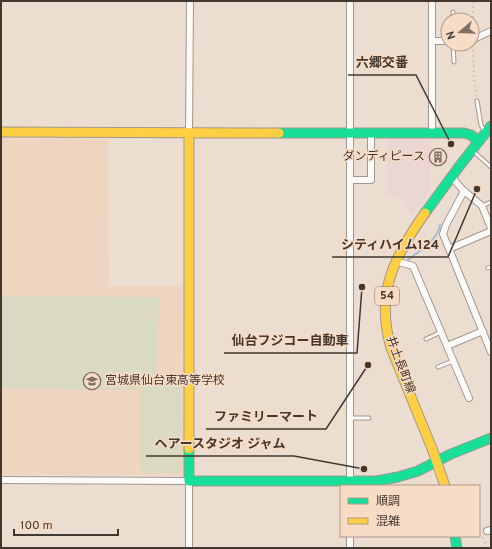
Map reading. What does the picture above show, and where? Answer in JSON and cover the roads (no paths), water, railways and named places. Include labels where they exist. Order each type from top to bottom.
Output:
[{"type":"street","points":[[189,548],[190,1]]},
{"type":"street","points":[[350,1],[350,484]]},
{"type":"street","points":[[432,1],[432,133]]},
{"type":"street","points":[[480,36],[491,31]]},
{"type":"street","points":[[432,41],[440,41]]},
{"type":"street","name":"井土長町線","points":[[445,485],[438,461],[391,347],[388,336],[386,316],[387,293],[395,261],[408,238],[451,176],[488,129]]},
{"type":"street","points":[[1,132],[464,133],[471,135],[478,141]]},
{"type":"street","points":[[350,180],[371,180],[371,133]]},
{"type":"street","points":[[449,249],[491,230],[482,206],[464,191],[451,176]]},
{"type":"street","points":[[464,191],[446,225],[443,234],[491,352]]},
{"type":"street","points":[[395,261],[413,266],[469,398]]},
{"type":"street","points":[[447,346],[483,331]]},
{"type":"street","points":[[1,480],[350,484],[398,477],[418,470],[491,438]]},
{"type":"street","points":[[350,537],[350,548]]},
{"type":"street","points":[[455,537],[457,548]]},
{"type":"lane","points":[[453,52],[454,62]]},
{"type":"lane","points":[[477,101],[481,125],[488,129]]},
{"type":"lane","points":[[472,149],[491,167]]},
{"type":"lane","points":[[482,206],[491,202]]},
{"type":"lane","points":[[426,338],[441,332]]},
{"type":"lane","points":[[438,367],[454,361]]},
{"type":"lane","points":[[350,418],[369,418]]},
{"type":"waterway","points":[[408,260],[432,240],[440,225]]},
{"type":"place","name":"六郷交番","points":[[451,144]]},
{"type":"place","name":"ダンディピース","points":[[438,157]]},
{"type":"place","name":"シティハイム124","points":[[477,189]]},
{"type":"place","name":"仙台フジコー自動車","points":[[362,287]]},
{"type":"place","name":"ファミリーマート","points":[[368,365]]},
{"type":"place","name":"宮城県仙台東高等学校","points":[[92,381]]},
{"type":"place","name":"ヘアースタジオ ジャム","points":[[364,469]]}]
